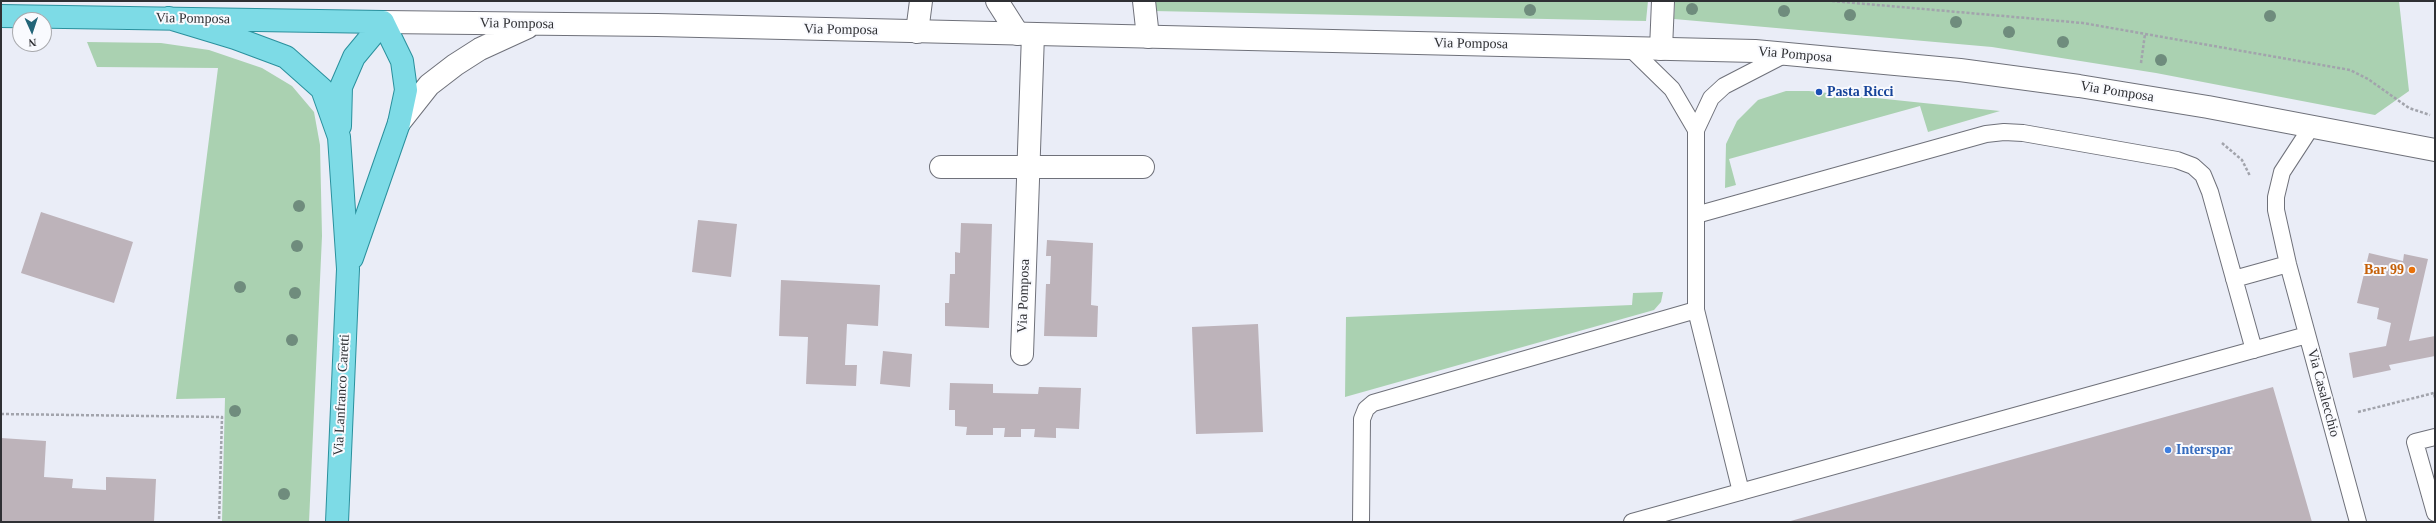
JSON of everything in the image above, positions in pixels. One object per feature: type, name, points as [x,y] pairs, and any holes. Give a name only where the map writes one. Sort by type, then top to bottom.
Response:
[{"type":"main road","points":[[917,32],[921,1]]},
{"type":"main road","points":[[997,1],[1025,34]]},
{"type":"main road","points":[[1144,1],[1148,37]]},
{"type":"main road","points":[[1661,49],[1663,1]]},
{"type":"main road","name":"Via Pomposa","points":[[1,16],[535,24],[1025,34],[1630,48],[1786,54],[1960,70],[2079,86],[2312,126],[2435,150]]},
{"type":"main road","name":"Via Lanfranco Caretti","points":[[168,18],[235,38],[286,57],[322,89],[339,136]]},
{"type":"main road","name":"Via Lanfranco Caretti","points":[[337,522],[348,269],[339,136],[341,87],[354,57],[383,22],[402,61],[406,90],[399,122],[348,269]]},
{"type":"main road","name":"Via Lanfranco Caretti","points":[[399,122],[429,85],[455,65],[480,49],[535,24]]},
{"type":"main road","name":"Via Pomposa","points":[[1022,354],[1028,167],[1025,34]]},
{"type":"main road","points":[[941,167],[1144,167]]},
{"type":"lane","points":[[1630,48],[1672,89],[1696,130]]},
{"type":"lane","points":[[1741,492],[1696,310],[1696,130],[1711,98],[1724,86],[1786,54]]},
{"type":"lane","name":"Via Casalecchio","points":[[2312,126],[2286,163],[2277,190],[2276,210],[2288,264],[2358,522]]},
{"type":"lane","points":[[1696,215],[1986,134],[2023,132],[2176,160],[2193,166],[2203,175],[2210,192],[2254,350]]},
{"type":"lane","points":[[2234,278],[2288,264]]},
{"type":"lane","points":[[1361,522],[1362,419],[1366,409],[1373,403],[1696,310]]},
{"type":"lane","points":[[1632,522],[2307,335]]},
{"type":"lane","points":[[2435,437],[2415,442],[2435,513]]},
{"type":"path","points":[[1832,1],[2083,23],[2350,70],[2368,79],[2409,108],[2435,116]]},
{"type":"path","points":[[2140,67],[2145,34]]},
{"type":"path","points":[[2220,142],[2242,160],[2251,181]]},
{"type":"path","points":[[2356,405],[2358,412],[2434,392],[2435,398]]},
{"type":"path","points":[[1,414],[222,417],[219,522]]},
{"type":"green space","points":[[1153,1],[1648,1],[1646,21],[1153,11]]},
{"type":"green space","points":[[1675,1],[2399,1],[2409,91],[2375,115],[2156,73],[1992,47],[1674,19]]},
{"type":"green space","points":[[87,42],[161,43],[209,50],[262,68],[292,86],[314,112],[320,145],[322,236],[309,522],[222,522],[225,398],[176,399],[218,68],[97,67]]},
{"type":"green space","points":[[1786,91],[1809,91],[2000,111],[1928,132],[1920,106],[1729,159],[1736,185],[1725,188],[1726,144],[1737,121],[1758,100]]},
{"type":"green space","points":[[1663,292],[1661,302],[1654,310],[1345,397],[1346,317],[1632,305],[1633,293]]},
{"type":"building","points":[[41,212],[133,242],[114,303],[21,273]]},
{"type":"building","points":[[698,220],[737,224],[731,277],[692,272]]},
{"type":"building","points":[[961,223],[992,224],[989,328],[945,326],[945,303],[949,303],[950,274],[955,274],[955,252],[960,253]]},
{"type":"building","points":[[1047,240],[1093,243],[1091,305],[1098,306],[1097,337],[1044,336],[1046,284],[1050,284],[1051,256],[1046,256]]},
{"type":"building","points":[[2369,253],[2403,261],[2404,254],[2428,259],[2409,341],[2435,336],[2435,356],[2389,365],[2391,370],[2353,378],[2349,353],[2386,346],[2391,323],[2377,319],[2379,308],[2357,303]]},
{"type":"building","points":[[781,280],[880,285],[878,326],[847,324],[845,365],[857,365],[856,386],[806,384],[808,337],[779,336]]},
{"type":"building","points":[[1258,324],[1263,432],[1196,434],[1192,327]]},
{"type":"building","points":[[883,351],[912,354],[910,387],[880,384]]},
{"type":"building","points":[[950,383],[993,384],[993,393],[1038,394],[1039,387],[1081,388],[1079,429],[1056,428],[1056,438],[1034,437],[1035,429],[1021,429],[1021,437],[1004,437],[1005,428],[993,428],[993,435],[966,435],[967,427],[955,426],[955,410],[949,410]]},
{"type":"building","name":"Interspar","points":[[2273,387],[2312,522],[1787,522]]},
{"type":"building","points":[[1,438],[46,441],[44,477],[73,479],[72,488],[106,490],[106,477],[156,479],[154,522],[1,522]]},
{"type":"place","name":"Pasta Ricci","points":[[1819,92]]},
{"type":"place","name":"Bar 99","points":[[2412,270]]},
{"type":"place","name":"Interspar","points":[[2168,450]]}]
